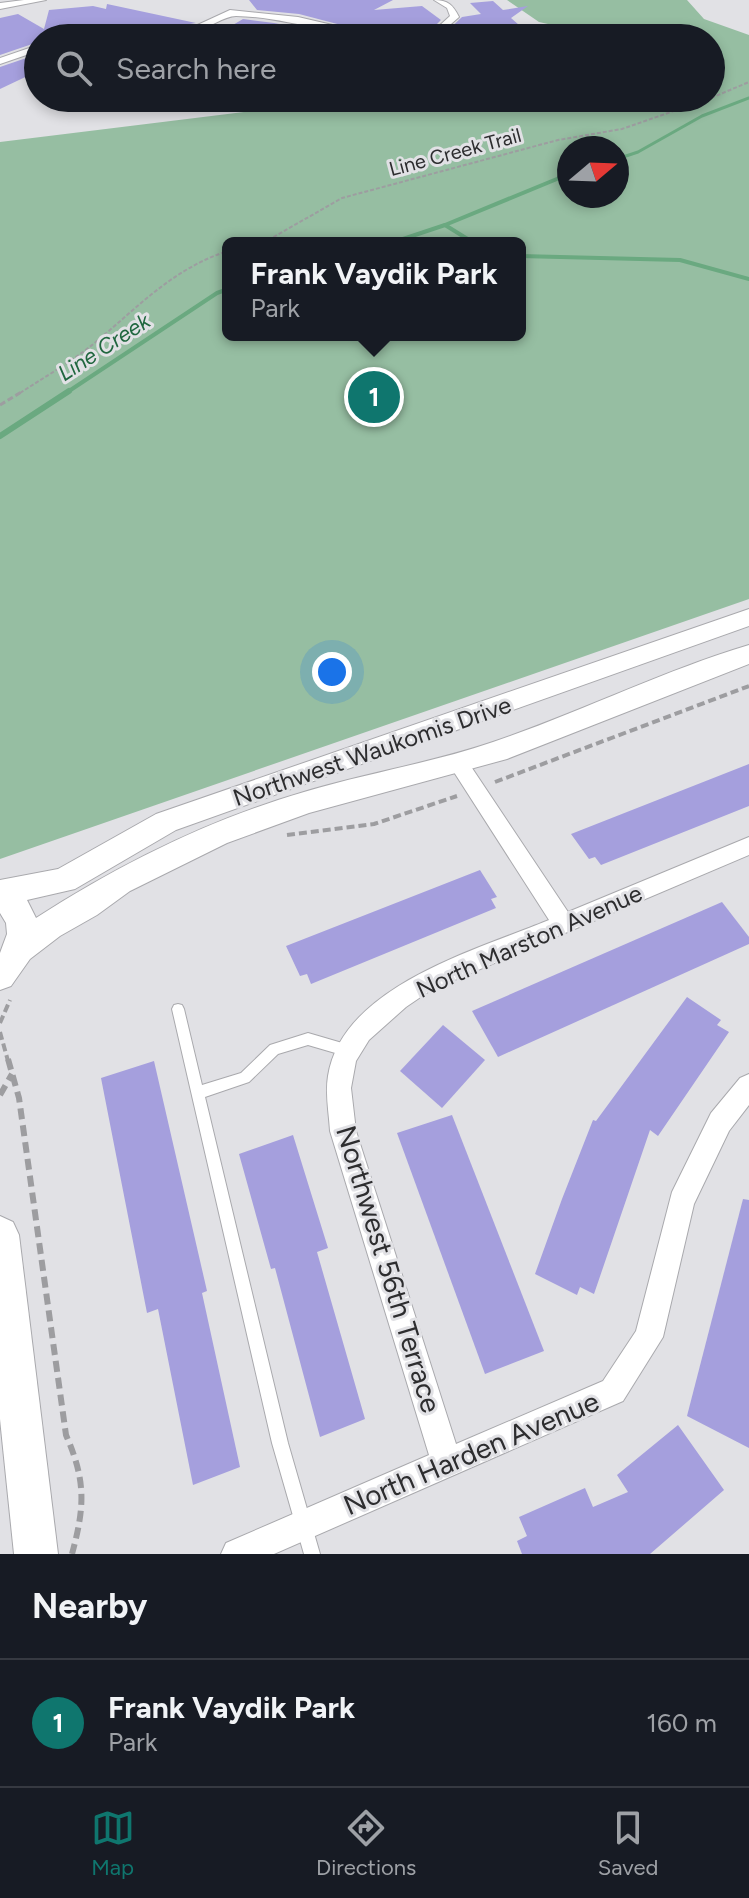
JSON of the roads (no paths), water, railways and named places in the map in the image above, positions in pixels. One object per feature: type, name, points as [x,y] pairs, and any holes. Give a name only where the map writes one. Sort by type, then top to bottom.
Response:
[{"type":"main road","name":"Northwest Waukomis Drive","points":[[0,894],[64,880],[166,822],[749,617]]},
{"type":"main road","name":"Northwest Waukomis Drive","points":[[6,970],[49,926],[119,882],[217,835],[305,803],[459,764],[749,654]]},
{"type":"main road","points":[[0,894],[20,915],[23,937],[6,970]]},
{"type":"main road","points":[[0,1235],[36,1554]]},
{"type":"street","points":[[0,6],[42,0]]},
{"type":"street","points":[[223,0],[230,13]]},
{"type":"street","points":[[438,0],[450,7],[455,17],[447,24]]},
{"type":"street","points":[[212,24],[230,13],[317,24]]},
{"type":"street","points":[[0,61],[24,53]]},
{"type":"street","points":[[459,764],[564,924]]},
{"type":"street","name":"North Marston Avenue","points":[[344,1062],[377,1014],[423,983],[749,846]]},
{"type":"street","name":"Northwest 56th Terrace","points":[[344,1062],[343,1131],[447,1463]]},
{"type":"street","name":"North Harden Avenue","points":[[237,1554],[613,1391],[649,1337],[681,1201],[720,1122],[749,1086]]},
{"type":"lane","points":[[178,1009],[280,1443],[312,1554]]},
{"type":"lane","points":[[197,1093],[245,1078],[274,1049],[308,1039],[344,1062]]},
{"type":"waterway","name":"Line Creek","points":[[725,107],[749,98]]},
{"type":"waterway","name":"Line Creek","points":[[629,155],[712,112]]},
{"type":"waterway","name":"Line Creek","points":[[445,225],[557,179]]},
{"type":"waterway","name":"Line Creek","points":[[409,237],[445,225]]},
{"type":"waterway","points":[[445,225],[464,237]]},
{"type":"waterway","points":[[526,256],[680,260],[749,279]]},
{"type":"waterway","name":"Line Creek","points":[[66,393],[222,291]]},
{"type":"waterway","name":"Line Creek","points":[[0,436],[69,391]]},
{"type":"place","name":"Frank Vaydik Park","points":[[374,397]]}]
